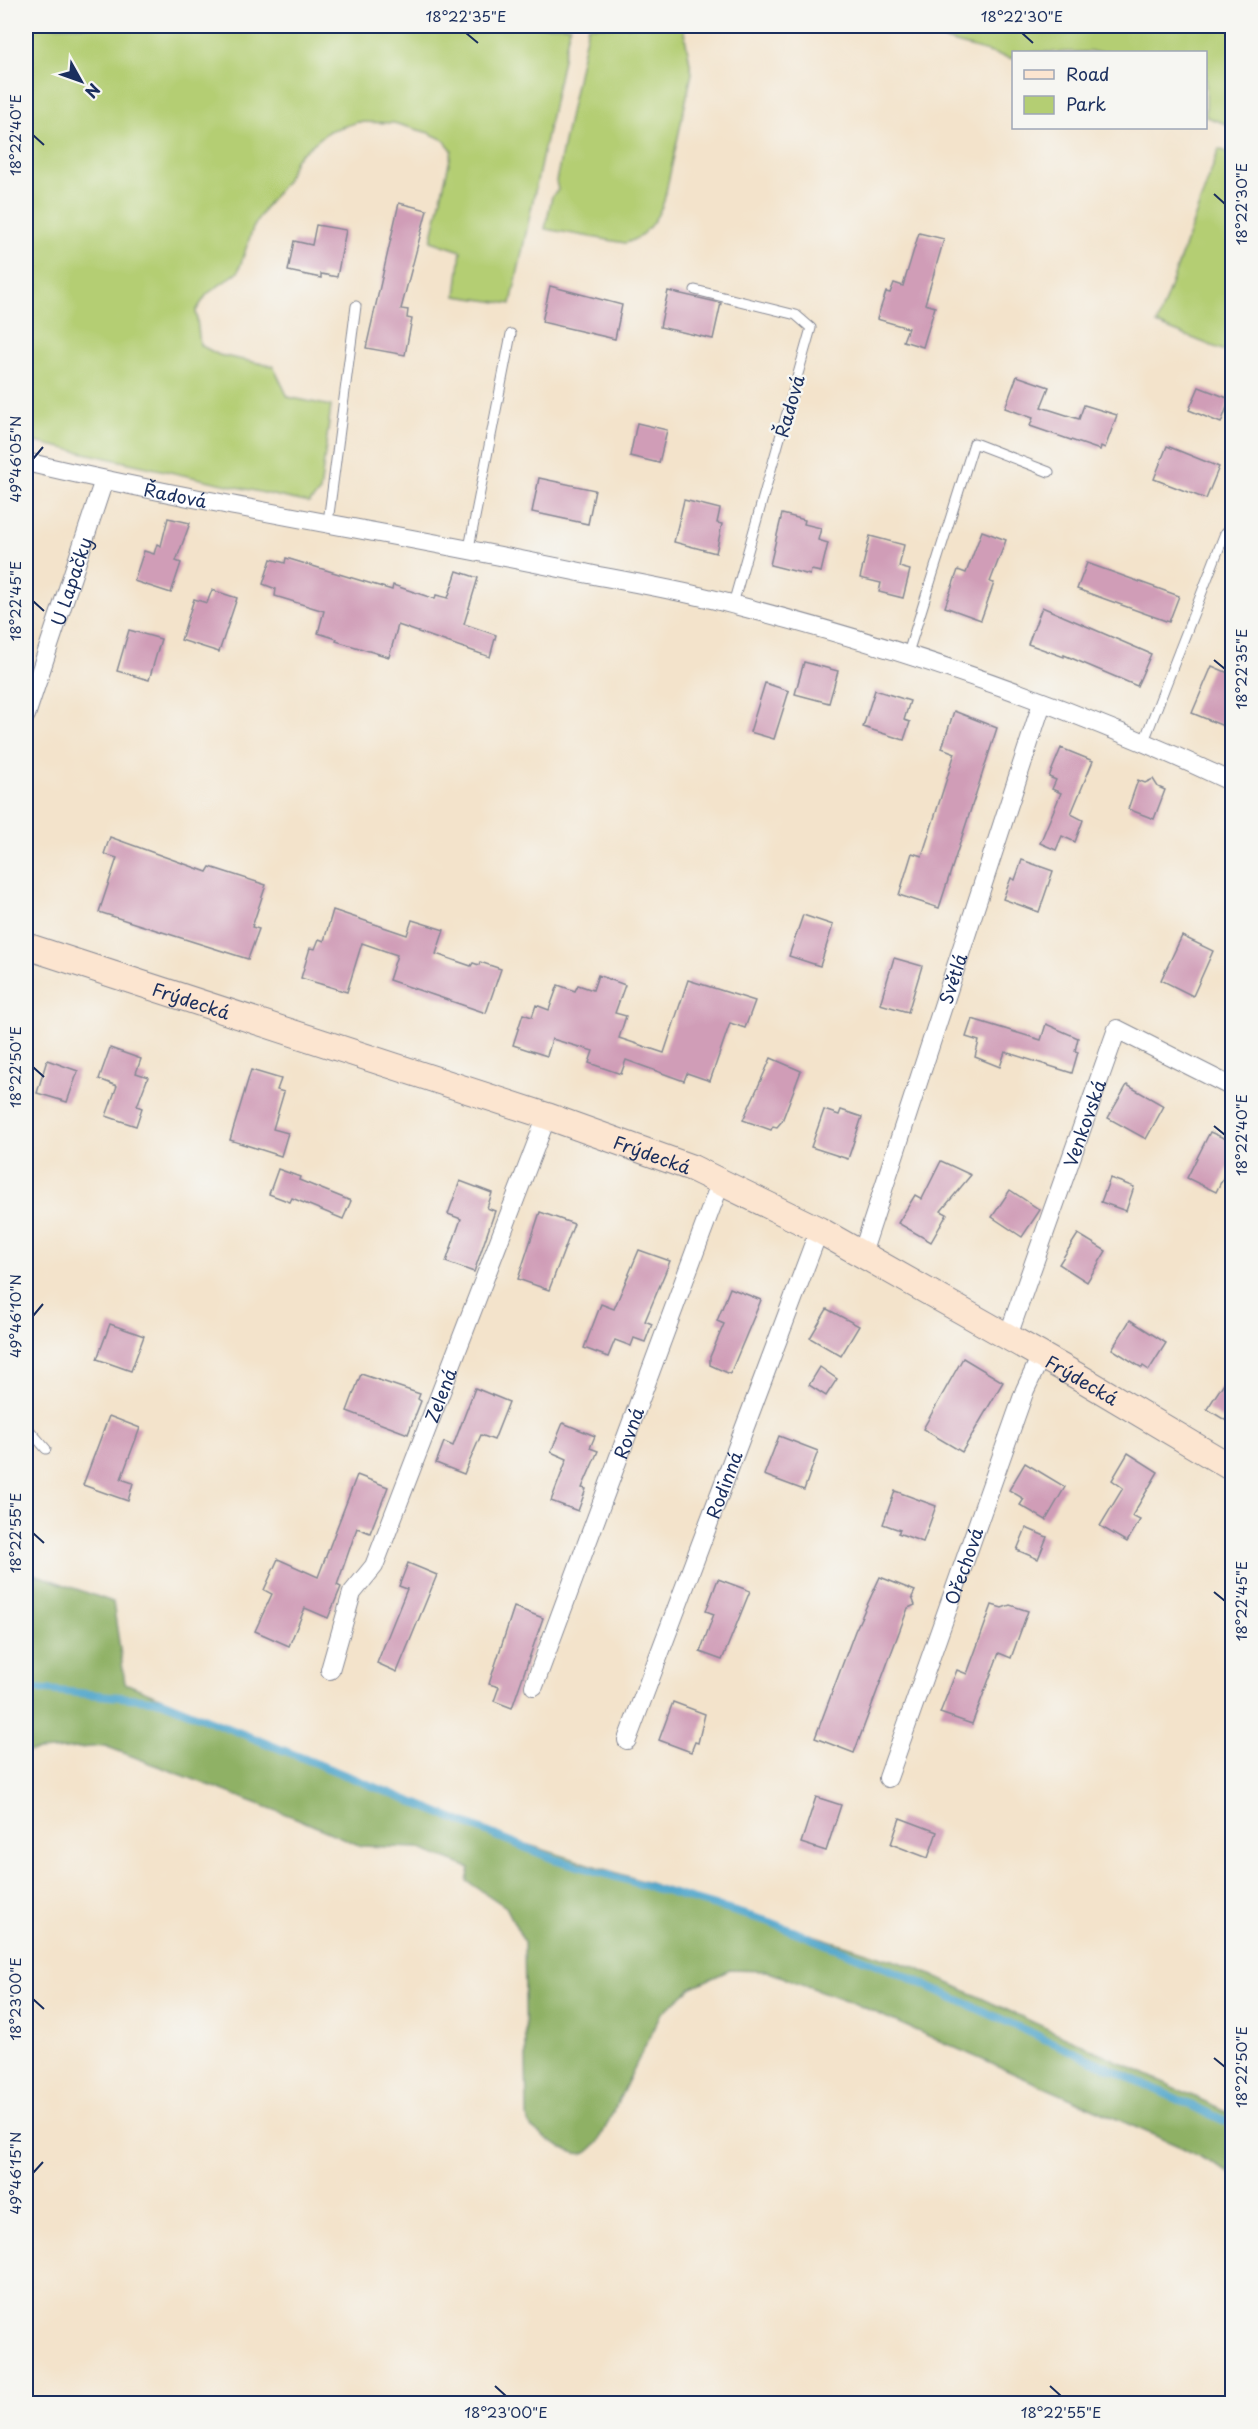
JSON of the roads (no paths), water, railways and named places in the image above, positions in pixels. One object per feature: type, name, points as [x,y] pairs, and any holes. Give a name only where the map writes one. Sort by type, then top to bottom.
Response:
[{"type":"main road","name":"Frýdecká","points":[[26,946],[547,1116],[641,1148],[722,1181],[862,1254],[1008,1336],[1233,1468]]},
{"type":"street","name":"Řadová","points":[[26,462],[104,480],[469,548],[733,604],[908,653],[1144,741],[1233,782]]},
{"type":"street","name":"U Lapačky","points":[[26,715],[104,480]]},
{"type":"street","name":"Světlá","points":[[862,1254],[1042,703]]},
{"type":"street","name":"Venkovská","points":[[1008,1336],[1118,1029],[1233,1087]]},
{"type":"street","name":"Zelená","points":[[330,1670],[352,1593],[374,1566],[547,1116]]},
{"type":"street","name":"Rovná","points":[[534,1686],[722,1181]]},
{"type":"street","name":"Rodinná","points":[[627,1740],[819,1230]]},
{"type":"street","name":"Ořechová","points":[[888,1778],[1025,1390],[1041,1356]]},
{"type":"lane","name":"Řadová","points":[[695,290],[796,315],[811,328],[733,604]]},
{"type":"lane","points":[[328,522],[356,306]]},
{"type":"lane","points":[[469,548],[511,334]]},
{"type":"lane","points":[[908,653],[974,443],[1049,472]]},
{"type":"lane","points":[[1144,741],[1225,532]]},
{"type":"lane","points":[[26,1426],[46,1449]]},
{"type":"waterway","points":[[26,1688],[161,1701],[554,1859],[770,1922],[901,1974],[1232,2124]]}]
